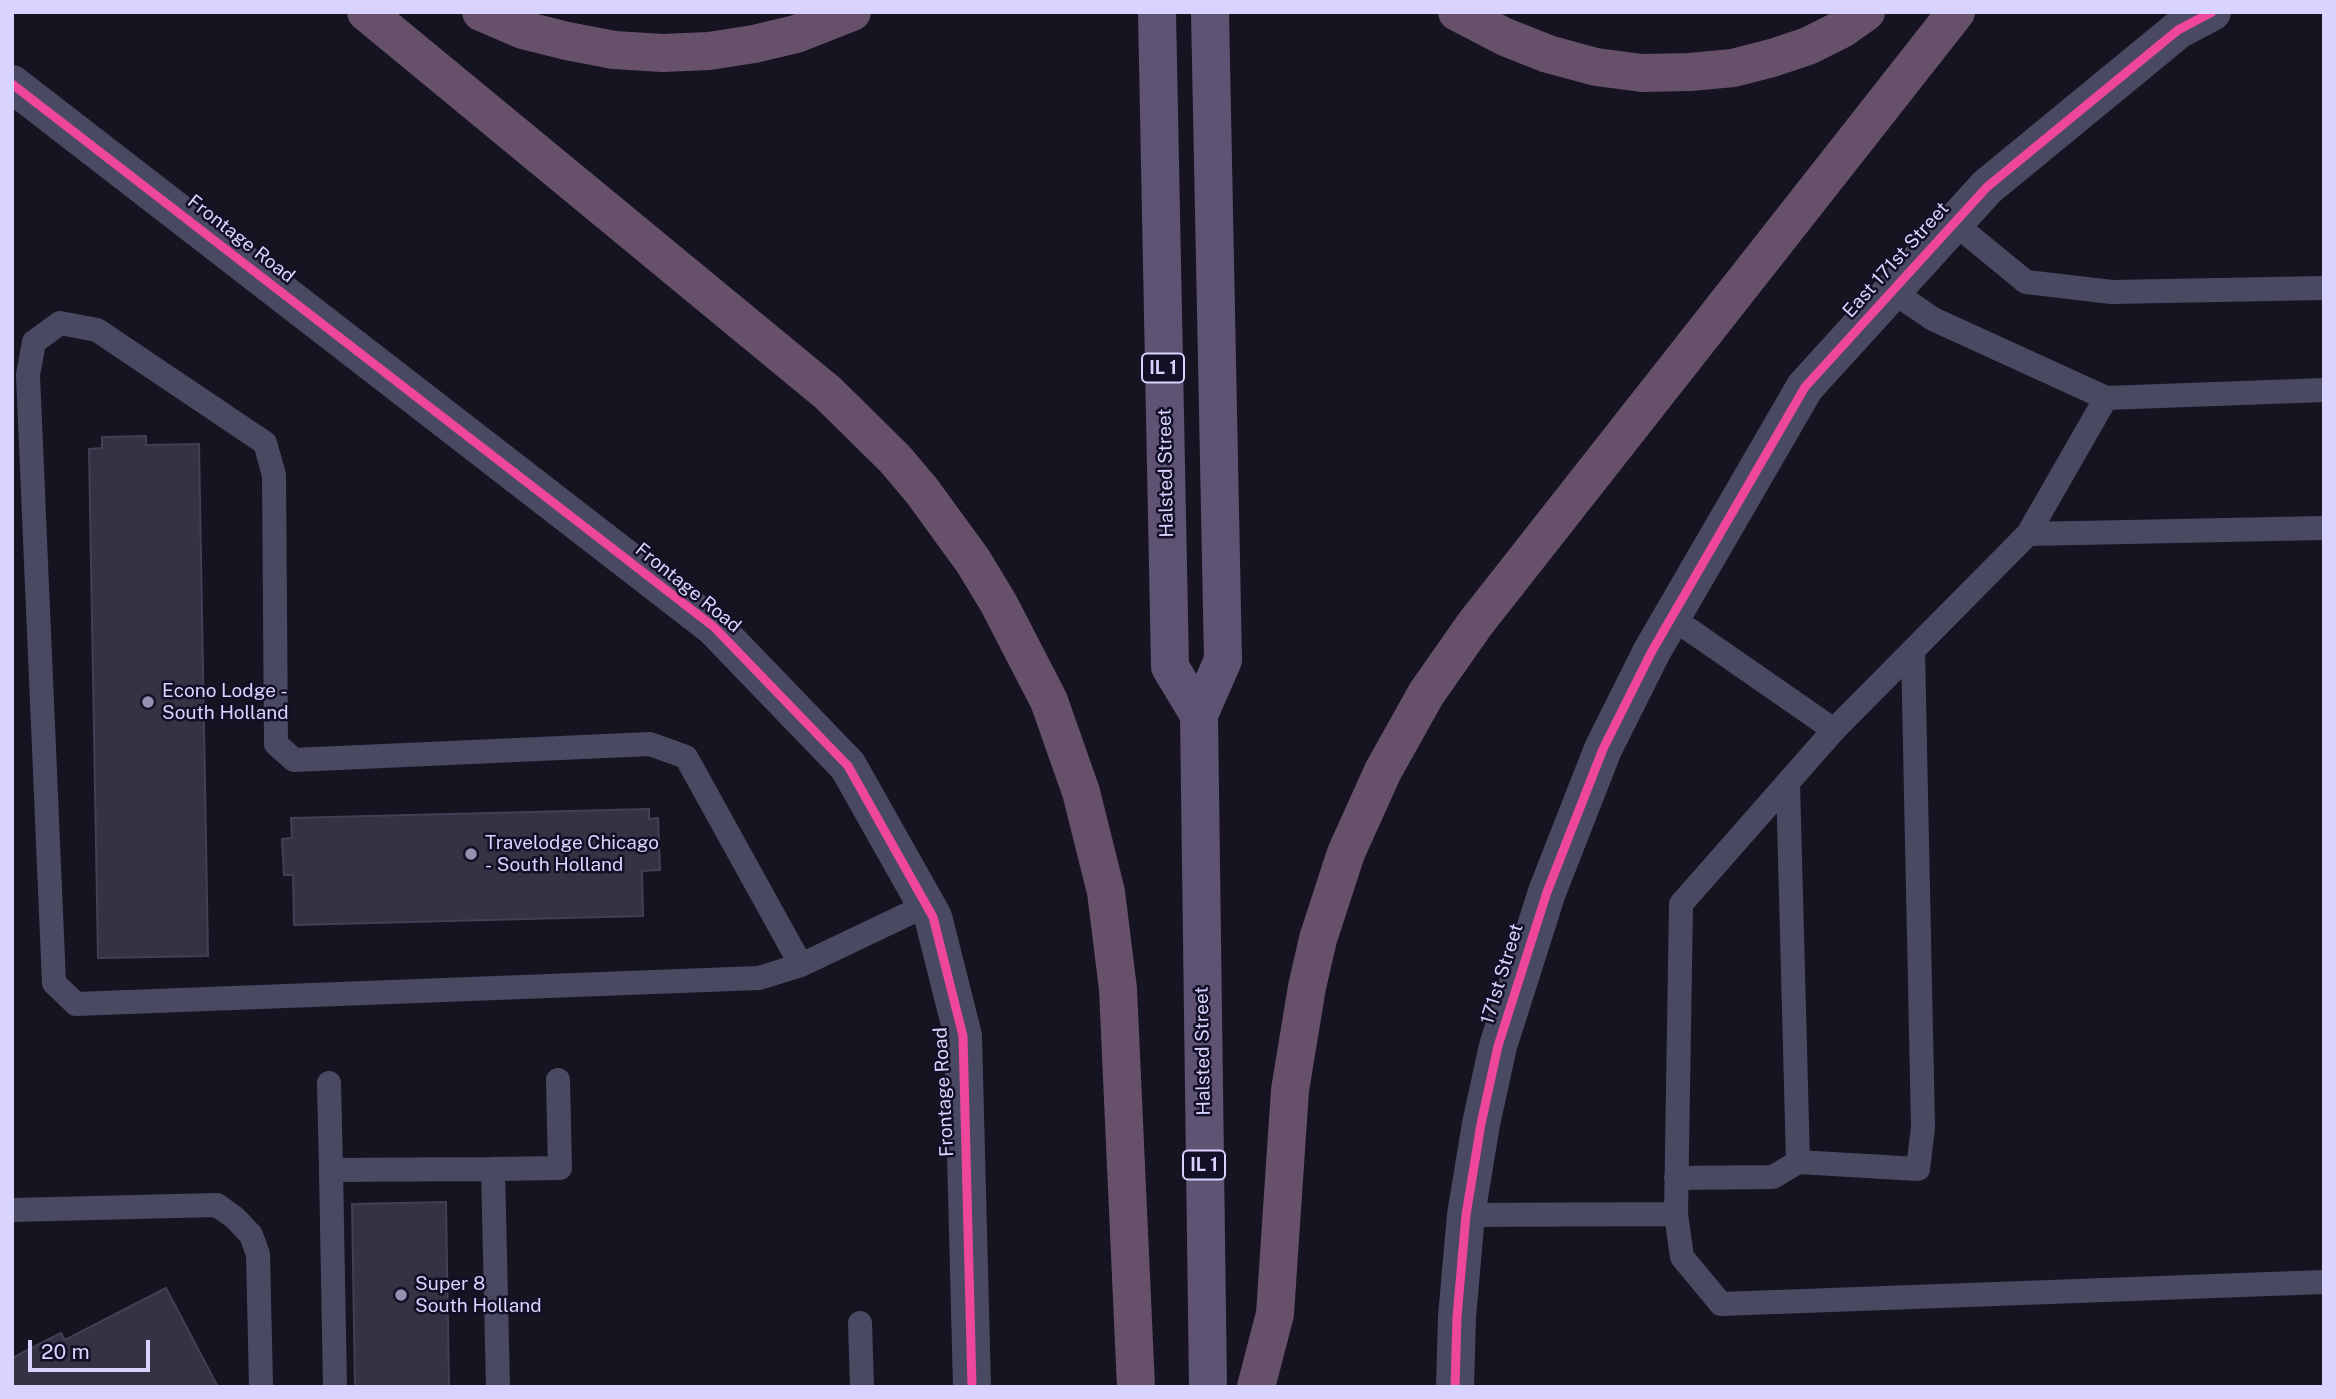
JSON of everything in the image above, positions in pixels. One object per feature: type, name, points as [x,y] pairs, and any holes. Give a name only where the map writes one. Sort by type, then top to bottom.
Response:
[{"type":"highway","points":[[366,12],[828,393],[895,459],[922,491],[967,552],[999,604],[1049,701],[1084,804],[1106,892],[1119,1002],[1136,1387]]},
{"type":"highway","points":[[481,12],[523,30],[567,41],[614,50],[663,53],[709,51],[754,44],[796,34],[852,12]]},
{"type":"highway","points":[[1458,12],[1505,37],[1548,54],[1642,73],[1733,68],[1772,58],[1808,46],[1842,29],[1866,12]]},
{"type":"highway","points":[[1256,1387],[1275,1314],[1290,1090],[1307,987],[1318,939],[1346,853],[1388,761],[1426,694],[1475,625],[1956,12]]},
{"type":"main road","name":"Halsted Street","points":[[1157,12],[1170,667],[1199,715]]},
{"type":"main road","name":"Halsted Street","points":[[1208,1387],[1199,715],[1223,660],[1210,12]]},
{"type":"street","name":"East 171st Street","points":[[1676,608],[1805,387],[1997,178],[2178,30],[2211,12]]},
{"type":"street","name":"Frontage Road","points":[[12,85],[714,627],[848,766],[933,917],[963,1036],[972,1387]]},
{"type":"street","name":"171st Street","points":[[1455,1387],[1457,1317],[1466,1215],[1481,1124],[1498,1046],[1547,892],[1603,749],[1629,694],[1676,608]]},
{"type":"lane","points":[[1954,223],[2026,282],[2112,292],[2324,288]]},
{"type":"lane","points":[[1892,291],[1933,319],[2106,398],[2324,390]]},
{"type":"lane","points":[[800,965],[686,757],[650,744],[294,760],[276,744],[274,475],[265,443],[97,330],[60,323],[34,342],[28,375],[54,983],[76,1004],[759,978],[800,965],[927,905]]},
{"type":"lane","points":[[2106,398],[2028,534],[1834,730],[1681,904],[1676,1214],[1682,1257],[1721,1304],[2324,1282]]},
{"type":"lane","points":[[2028,534],[2324,528]]},
{"type":"lane","points":[[1676,608],[1834,730]]},
{"type":"lane","points":[[1676,1178],[1773,1177],[1798,1163],[1918,1168],[1923,1128],[1913,650]]},
{"type":"lane","points":[[1788,782],[1798,1163]]},
{"type":"lane","points":[[331,1170],[560,1168],[558,1080]]},
{"type":"lane","points":[[329,1083],[335,1387]]},
{"type":"lane","points":[[493,1169],[498,1387]]},
{"type":"lane","points":[[12,1210],[217,1205],[251,1234],[258,1254],[261,1387]]},
{"type":"lane","points":[[1466,1215],[1676,1214]]},
{"type":"lane","points":[[860,1323],[862,1387]]},
{"type":"building","name":"Econo Lodge - South Holland","points":[[146,436],[146,445],[199,444],[208,956],[98,958],[89,449],[102,448],[102,437]]},
{"type":"building","name":"Travelodge Chicago - South Holland","points":[[649,809],[649,819],[658,818],[660,870],[642,871],[643,916],[294,925],[293,875],[284,875],[282,839],[292,838],[291,818]]},
{"type":"building","name":"Super 8 South Holland","points":[[446,1202],[449,1387],[355,1387],[352,1204]]},
{"type":"building","points":[[166,1288],[218,1387],[12,1387],[12,1358],[61,1333],[65,1340]]},
{"type":"cycle path","points":[[1455,1387],[1457,1317],[1466,1215],[1481,1124],[1498,1046],[1547,892],[1603,749],[1652,651],[1805,387],[1987,187],[2178,30],[2212,12]]},
{"type":"cycle path","points":[[12,84],[714,627],[848,766],[933,917],[963,1036],[972,1387]]},
{"type":"place","name":"Econo Lodge - South Holland","points":[[148,702]]},
{"type":"place","name":"Travelodge Chicago - South Holland","points":[[471,854]]},
{"type":"place","name":"Super 8 South Holland","points":[[401,1295]]}]
